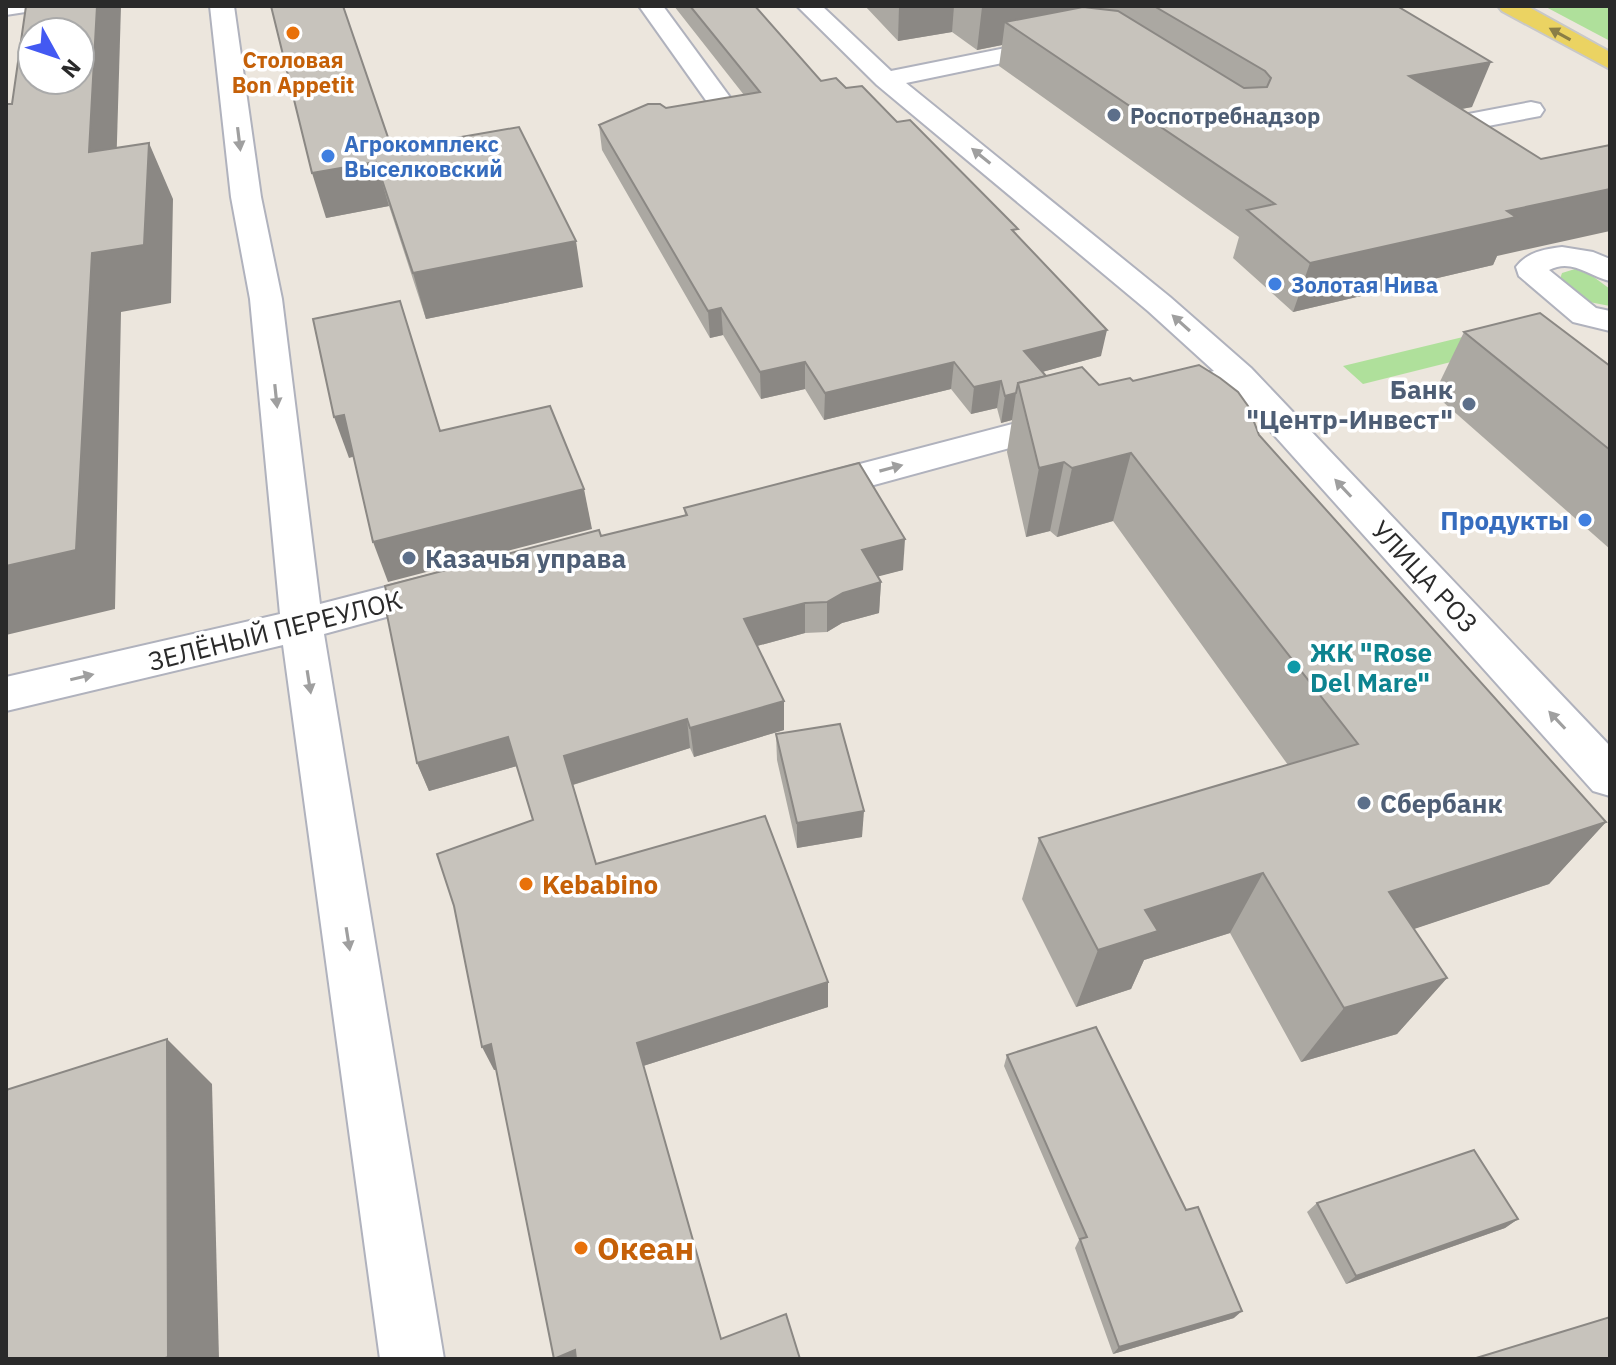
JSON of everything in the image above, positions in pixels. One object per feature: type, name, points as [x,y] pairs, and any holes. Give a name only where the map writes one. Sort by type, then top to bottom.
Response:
[{"type":"main road","points":[[1510,6],[1610,62]]},
{"type":"street","points":[[6,8],[24,6]]},
{"type":"street","points":[[222,6],[246,197],[266,299],[301,624],[412,1359]]},
{"type":"street","points":[[651,6],[719,100]]},
{"type":"street","name":"УЛИЦА РОЗ","points":[[809,6],[886,80],[1159,304],[1239,375],[1610,777]]},
{"type":"street","points":[[886,80],[1089,40]]},
{"type":"street","points":[[1467,122],[1531,110]]},
{"type":"street","points":[[1610,272],[1589,260],[1571,255],[1539,262],[1532,267],[1542,283],[1585,315],[1610,321]]},
{"type":"street","points":[[776,498],[1239,375]]},
{"type":"street","name":"ЗЕЛЁНЫЙ ПЕРЕУЛОК","points":[[6,694],[301,624],[486,576]]},
{"type":"green space","points":[[1544,6],[1610,6],[1610,41]]},
{"type":"green space","points":[[1575,269],[1591,275],[1610,289],[1610,306],[1589,302],[1560,279],[1562,273]]},
{"type":"green space","points":[[1463,337],[1503,349],[1363,384],[1343,366]]},
{"type":"building","points":[[26,6],[97,6],[96,24],[96,16],[25,16]]},
{"type":"building","points":[[271,6],[343,6],[392,149],[519,127],[576,241],[413,273],[376,162],[312,173]]},
{"type":"building","points":[[690,6],[755,6],[821,81],[836,78],[846,88],[862,86],[897,122],[910,120],[1018,229],[1012,230],[1107,330],[1024,351],[1046,376],[1018,383],[1016,393],[1005,396],[1001,381],[974,387],[954,362],[825,393],[805,362],[760,372],[721,308],[708,311],[599,125],[648,104],[660,104],[666,108],[760,92]]},
{"type":"building","points":[[1154,6],[1397,6],[1491,62],[1409,76],[1541,159],[1610,145],[1610,189],[1507,211],[1516,217],[1310,263],[1247,210],[1275,204],[1005,22],[1083,7],[1118,11],[1244,88],[1267,87],[1271,78],[1265,71]]},
{"type":"building","points":[[16,76],[16,96],[92,96],[89,152],[149,143],[144,245],[92,253],[76,550],[6,566],[6,104],[12,104]]},
{"type":"building","points":[[400,301],[440,431],[550,406],[584,489],[373,542],[344,415],[334,417],[313,319]]},
{"type":"building","points":[[1540,313],[1610,366],[1610,450],[1464,332]]},
{"type":"building","points":[[1199,365],[1238,392],[1248,406],[1259,435],[1606,822],[1389,892],[1447,978],[1344,1008],[1263,873],[1145,910],[1158,931],[1098,950],[1039,838],[1358,744],[1131,453],[1072,468],[1064,462],[1039,468],[1018,383],[1082,367],[1099,385],[1130,378],[1133,381]]},
{"type":"building","points":[[859,463],[905,539],[862,550],[881,582],[843,593],[827,602],[805,603],[744,619],[784,701],[690,728],[687,719],[564,756],[596,864],[765,816],[828,982],[637,1043],[721,1339],[786,1314],[800,1359],[576,1359],[575,1350],[554,1359],[491,1044],[482,1047],[454,906],[437,854],[533,820],[508,737],[417,763],[387,615],[391,614],[385,586],[599,530],[601,536],[687,515],[684,508]]},
{"type":"building","points":[[840,724],[864,811],[797,823],[776,734]]},
{"type":"building","points":[[1096,1027],[1186,1210],[1198,1207],[1242,1311],[1119,1347],[1080,1239],[1087,1237],[1007,1055]]},
{"type":"building","points":[[167,1039],[168,1357],[6,1359],[6,1090]]},
{"type":"building","points":[[1474,1150],[1518,1219],[1356,1276],[1317,1203]]},
{"type":"building","points":[[1610,1317],[1610,1359],[1473,1359]]},
{"type":"place","name":"Столовая Bon Appetit","points":[[293,33]]},
{"type":"place","name":"Роспотребнадзор","points":[[1114,115]]},
{"type":"place","name":"Агрокомплекс Выселковский","points":[[328,156]]},
{"type":"place","name":"Золотая Нива","points":[[1275,284]]},
{"type":"place","name":"Банк \"Центр-Инвест\"","points":[[1469,404]]},
{"type":"place","name":"Продукты","points":[[1585,520]]},
{"type":"place","name":"Казачья управа","points":[[409,558]]},
{"type":"place","name":"ЖК \"Rose Del Mare\"","points":[[1294,667]]},
{"type":"place","name":"Сбербанк","points":[[1364,803]]},
{"type":"place","name":"Kebabino","points":[[526,884]]},
{"type":"place","name":"Океан","points":[[581,1248]]}]
